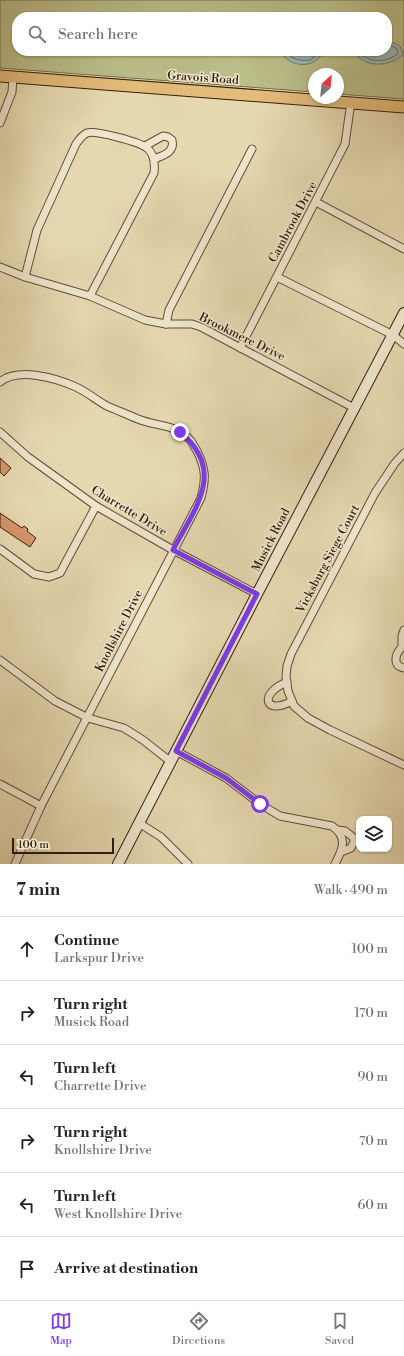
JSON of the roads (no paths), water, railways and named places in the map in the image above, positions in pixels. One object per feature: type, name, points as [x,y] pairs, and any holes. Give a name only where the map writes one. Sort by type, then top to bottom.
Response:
[{"type":"main road","name":"Gravois Road","points":[[0,76],[404,107]]},
{"type":"street","points":[[0,123],[12,92],[13,77]]},
{"type":"street","name":"Cambrook Drive","points":[[240,348],[345,144],[351,102]]},
{"type":"street","points":[[25,277],[37,230],[76,144],[88,133],[105,135],[134,142],[146,147],[154,159],[154,173],[90,296]]},
{"type":"street","points":[[146,147],[163,136],[172,140],[172,148],[170,152],[154,159]]},
{"type":"street","points":[[166,324],[169,310],[252,149]]},
{"type":"street","points":[[316,202],[404,249]]},
{"type":"street","name":"Brookmere Drive","points":[[0,267],[25,277],[90,296],[145,320],[166,324],[192,324],[201,327],[354,408]]},
{"type":"street","points":[[277,277],[393,335],[404,338]]},
{"type":"street","name":"Musick Road","points":[[118,864],[404,313]]},
{"type":"street","points":[[393,335],[404,344]]},
{"type":"street","name":"Knollshire Drive","points":[[0,382],[11,376],[28,374],[47,378],[76,387],[107,405],[140,420],[168,426],[180,432],[191,441],[203,463],[205,481],[201,498],[41,806],[15,864]]},
{"type":"street","name":"Charrette Drive","points":[[0,432],[28,457],[96,506],[173,550],[257,594]]},
{"type":"street","name":"Vicksburg Siege Court","points":[[404,453],[395,463],[375,493],[291,654],[287,666],[288,691],[294,706],[308,718],[404,765]]},
{"type":"street","points":[[0,550],[34,574],[49,577],[60,573],[96,506]]},
{"type":"street","points":[[404,630],[402,636],[403,648],[398,651],[396,659],[396,664],[404,668]]},
{"type":"street","points":[[0,660],[55,701],[88,718],[124,728],[144,740],[171,762]]},
{"type":"street","points":[[287,682],[273,690],[269,694],[268,699],[270,704],[275,706],[283,706],[292,701]]},
{"type":"street","points":[[176,751],[226,778],[260,804],[280,816],[332,826],[338,830],[345,831],[354,838],[354,842],[351,848],[341,852]]},
{"type":"street","points":[[0,784],[41,806]]},
{"type":"street","points":[[139,823],[161,837],[188,864]]},
{"type":"street","points":[[335,864],[341,852],[343,841],[338,830]]},
{"type":"water","points":[[392,42],[400,46],[403,55],[398,59],[380,64],[374,64],[362,60],[357,56],[392,56]]},
{"type":"water","points":[[283,56],[321,56],[308,64],[296,63]]}]
